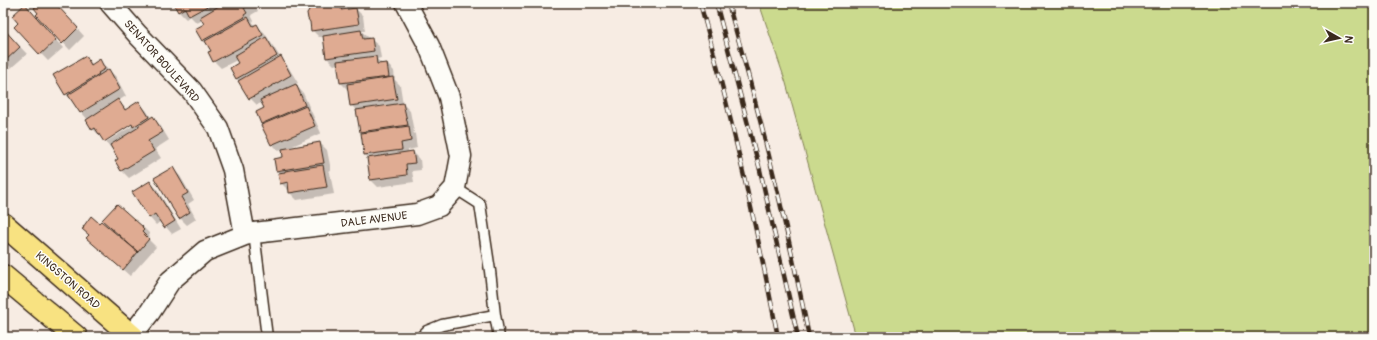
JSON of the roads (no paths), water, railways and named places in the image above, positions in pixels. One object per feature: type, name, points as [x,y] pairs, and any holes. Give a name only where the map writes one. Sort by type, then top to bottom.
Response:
[{"type":"main road","name":"KINGSTON ROAD","points":[[3,224],[132,336]]},
{"type":"main road","points":[[3,276],[76,337]]},
{"type":"street","name":"SENATOR BOULEVARD","points":[[110,3],[138,35],[192,91],[218,128],[233,170],[249,234]]},
{"type":"street","points":[[406,3],[429,46],[449,97],[461,156],[455,188]]},
{"type":"street","name":"DALE AVENUE","points":[[132,336],[170,281],[205,251],[249,234],[416,214],[439,206],[455,188]]},
{"type":"lane","points":[[455,188],[480,204],[499,337]]},
{"type":"lane","points":[[249,234],[267,337]]},
{"type":"lane","points":[[421,337],[427,330],[442,325],[495,315]]},
{"type":"railway","points":[[700,3],[742,169],[778,337]]},
{"type":"railway","points":[[716,3],[760,170],[798,337]]},
{"type":"railway","points":[[728,3],[772,169],[792,253],[809,337]]}]
